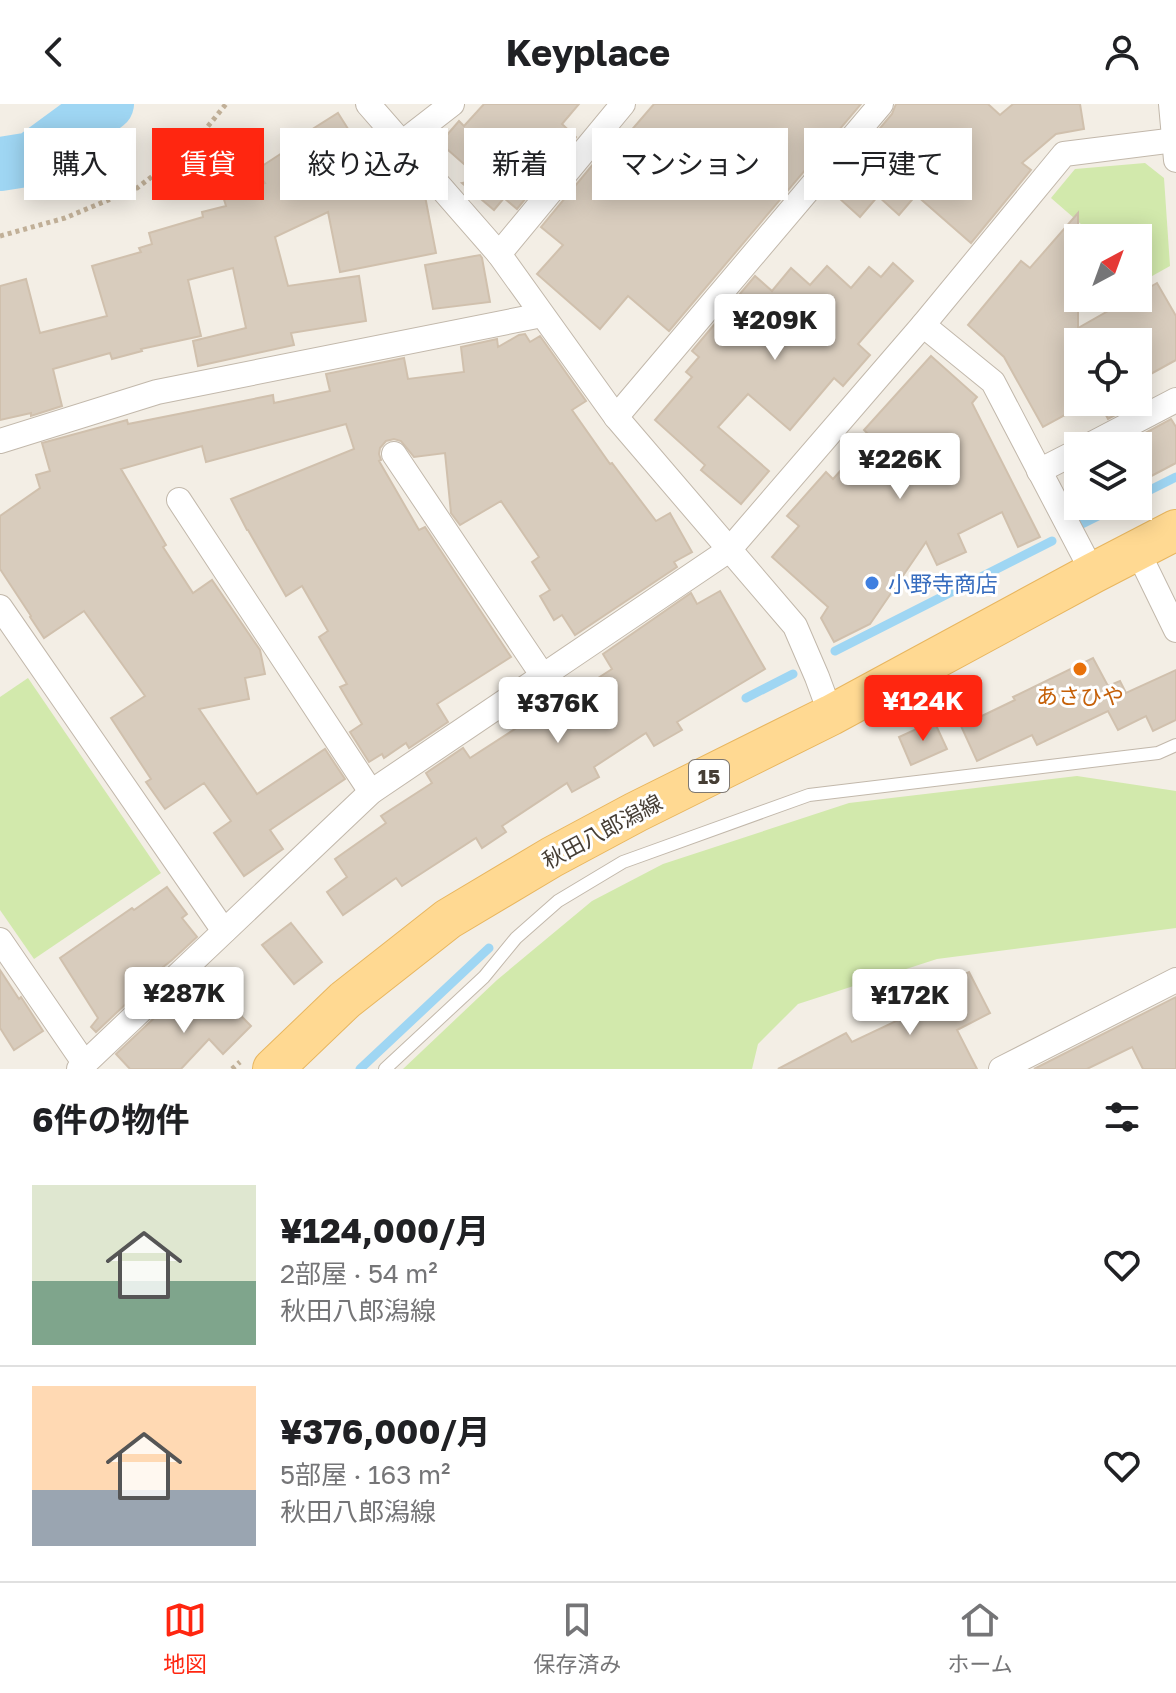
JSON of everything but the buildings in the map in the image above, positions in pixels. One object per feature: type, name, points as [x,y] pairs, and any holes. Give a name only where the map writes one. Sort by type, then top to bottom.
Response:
[{"type":"main road","name":"秋田八郎潟線","points":[[273,1069],[345,1000],[448,919],[622,819],[831,715],[1176,530]]},
{"type":"street","points":[[368,104],[390,128]]},
{"type":"street","points":[[421,128],[452,104]]},
{"type":"street","points":[[499,254],[623,104]]},
{"type":"street","points":[[616,417],[881,104]]},
{"type":"street","points":[[0,940],[82,1066],[371,792],[729,550],[923,325],[1064,154],[1175,147],[1171,104]]},
{"type":"street","points":[[448,194],[499,254],[616,417],[795,626],[831,715]]},
{"type":"street","points":[[0,441],[157,392],[542,315]]},
{"type":"street","points":[[923,325],[993,382],[1093,573]]},
{"type":"street","points":[[1115,432],[1176,400]]},
{"type":"street","points":[[394,454],[543,676]]},
{"type":"street","points":[[1039,471],[1064,458]]},
{"type":"street","points":[[179,500],[371,792]]},
{"type":"street","points":[[1137,550],[1176,630]]},
{"type":"street","points":[[0,607],[224,931]]},
{"type":"street","points":[[1003,1069],[1176,980]]},
{"type":"lane","points":[[385,1069],[484,977],[516,938],[558,901],[623,862],[809,795],[1158,753],[1176,745]]},
{"type":"path","points":[[0,236],[65,218],[137,188],[192,146],[226,104]]},
{"type":"green space","points":[[1145,163],[1164,178],[1170,266],[1152,276],[1152,224],[1081,224],[1051,198],[1075,169]]},
{"type":"green space","points":[[28,678],[161,873],[34,959],[0,910],[0,697]]},
{"type":"green space","points":[[1077,776],[1176,791],[1176,928],[937,959],[798,1004],[758,1044],[752,1069],[403,1069],[497,980],[592,901],[663,864],[849,803]]},
{"type":"waterway","points":[[0,164],[32,159],[107,104]]},
{"type":"waterway","points":[[1152,489],[1176,477]]},
{"type":"waterway","points":[[1082,524],[1090,520]]},
{"type":"waterway","points":[[835,651],[1052,541]]},
{"type":"waterway","points":[[746,698],[793,674]]},
{"type":"waterway","points":[[360,1069],[489,948]]},
{"type":"place","name":"小野寺商店","points":[[872,583]]},
{"type":"place","name":"あさひや","points":[[1080,669]]}]
